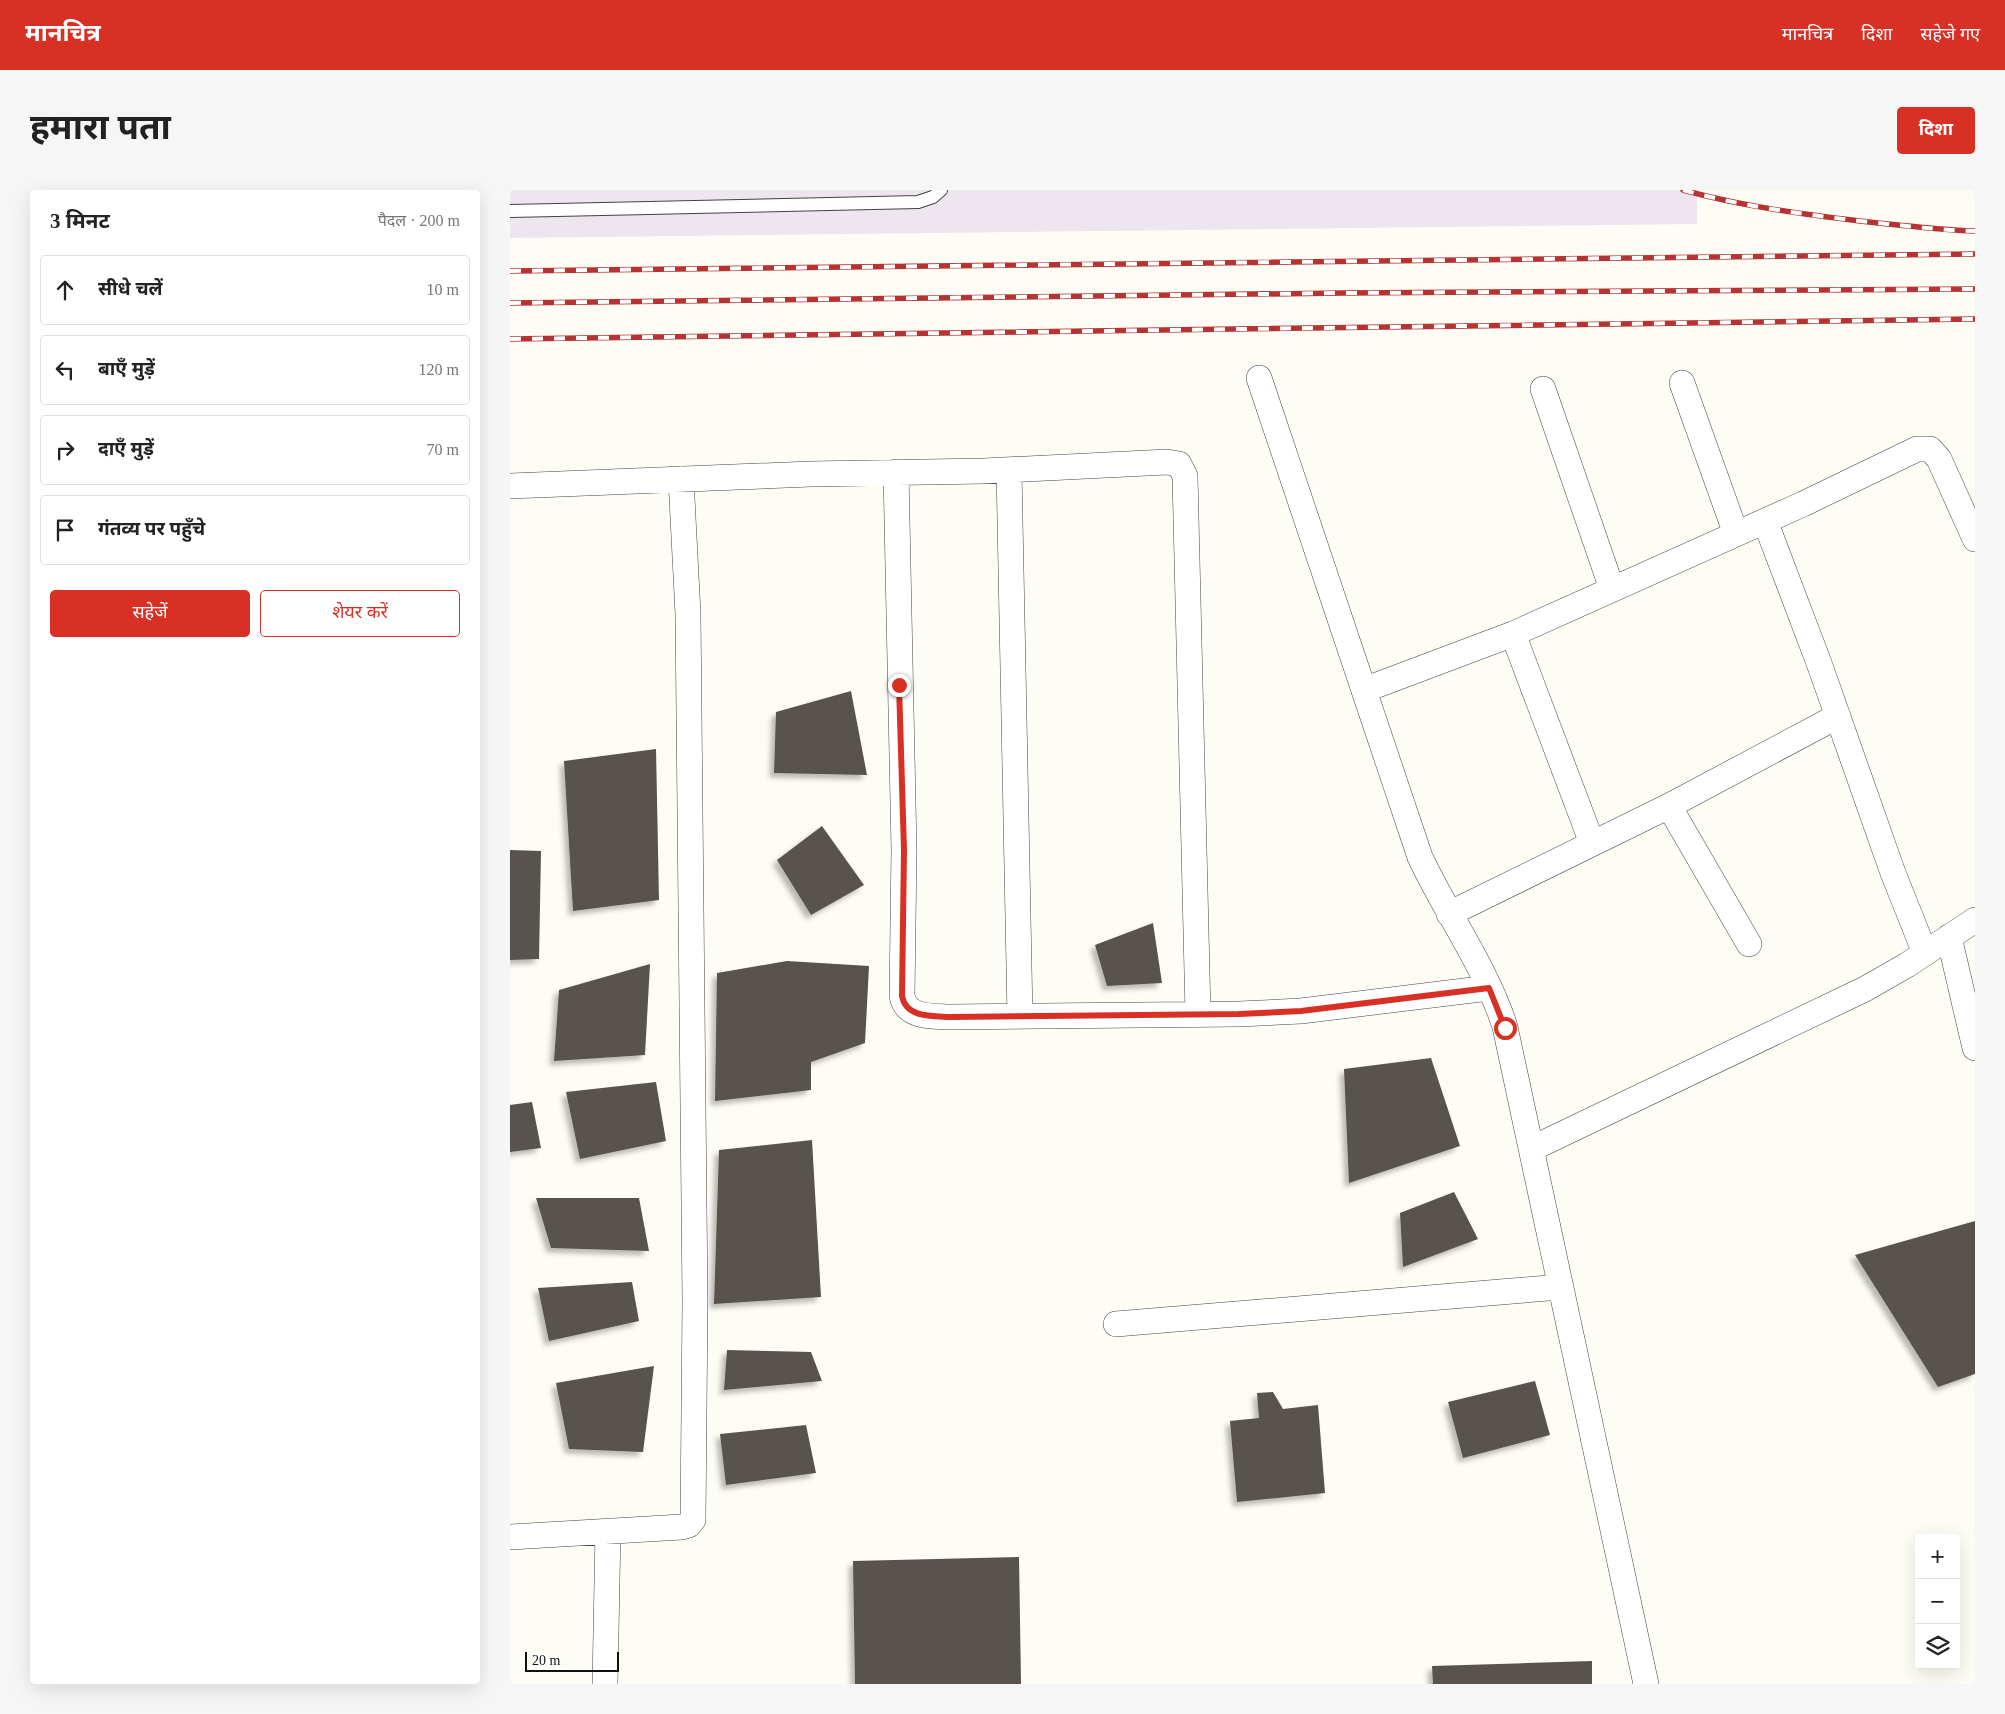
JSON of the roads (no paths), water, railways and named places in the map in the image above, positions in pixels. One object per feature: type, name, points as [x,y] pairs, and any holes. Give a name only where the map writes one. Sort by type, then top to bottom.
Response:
[{"type":"street","points":[[1258,378],[1420,856],[1489,988],[1505,1028],[1646,1684]]},
{"type":"street","points":[[1682,383],[1736,534]]},
{"type":"street","points":[[1543,389],[1612,589]]},
{"type":"street","points":[[1364,690],[1513,634],[1765,521],[1908,452],[1924,448],[1930,449],[1939,459],[1975,539]]},
{"type":"street","points":[[510,486],[896,472],[1009,470],[1175,462],[1182,470],[1184,476],[1198,1014]]},
{"type":"street","points":[[1009,470],[1020,1016]]},
{"type":"street","points":[[896,472],[904,850],[903,1001],[910,1011],[928,1016],[1198,1014],[1301,1011],[1489,988]]},
{"type":"street","points":[[510,1537],[682,1527],[689,1525],[693,1520],[695,1301],[688,614],[681,479]]},
{"type":"street","points":[[1765,521],[1838,716],[1893,873],[1925,953]]},
{"type":"street","points":[[1513,634],[1592,843]]},
{"type":"street","points":[[1449,914],[1670,806],[1838,716]]},
{"type":"street","points":[[1670,806],[1749,944]]},
{"type":"street","points":[[1531,1149],[1865,988],[1925,953],[1975,920]]},
{"type":"street","points":[[1949,937],[1975,1048]]},
{"type":"street","points":[[1116,1324],[1561,1287]]},
{"type":"street","points":[[605,1684],[608,1531]]},
{"type":"lane","points":[[510,211],[918,202],[933,197],[941,190]]},
{"type":"railway","points":[[1683,190],[1727,201],[1793,212],[1946,230],[1975,231]]},
{"type":"railway","points":[[510,271],[1975,254]]},
{"type":"railway","points":[[510,303],[1344,293],[1975,289]]},
{"type":"railway","points":[[510,339],[1975,319]]}]
